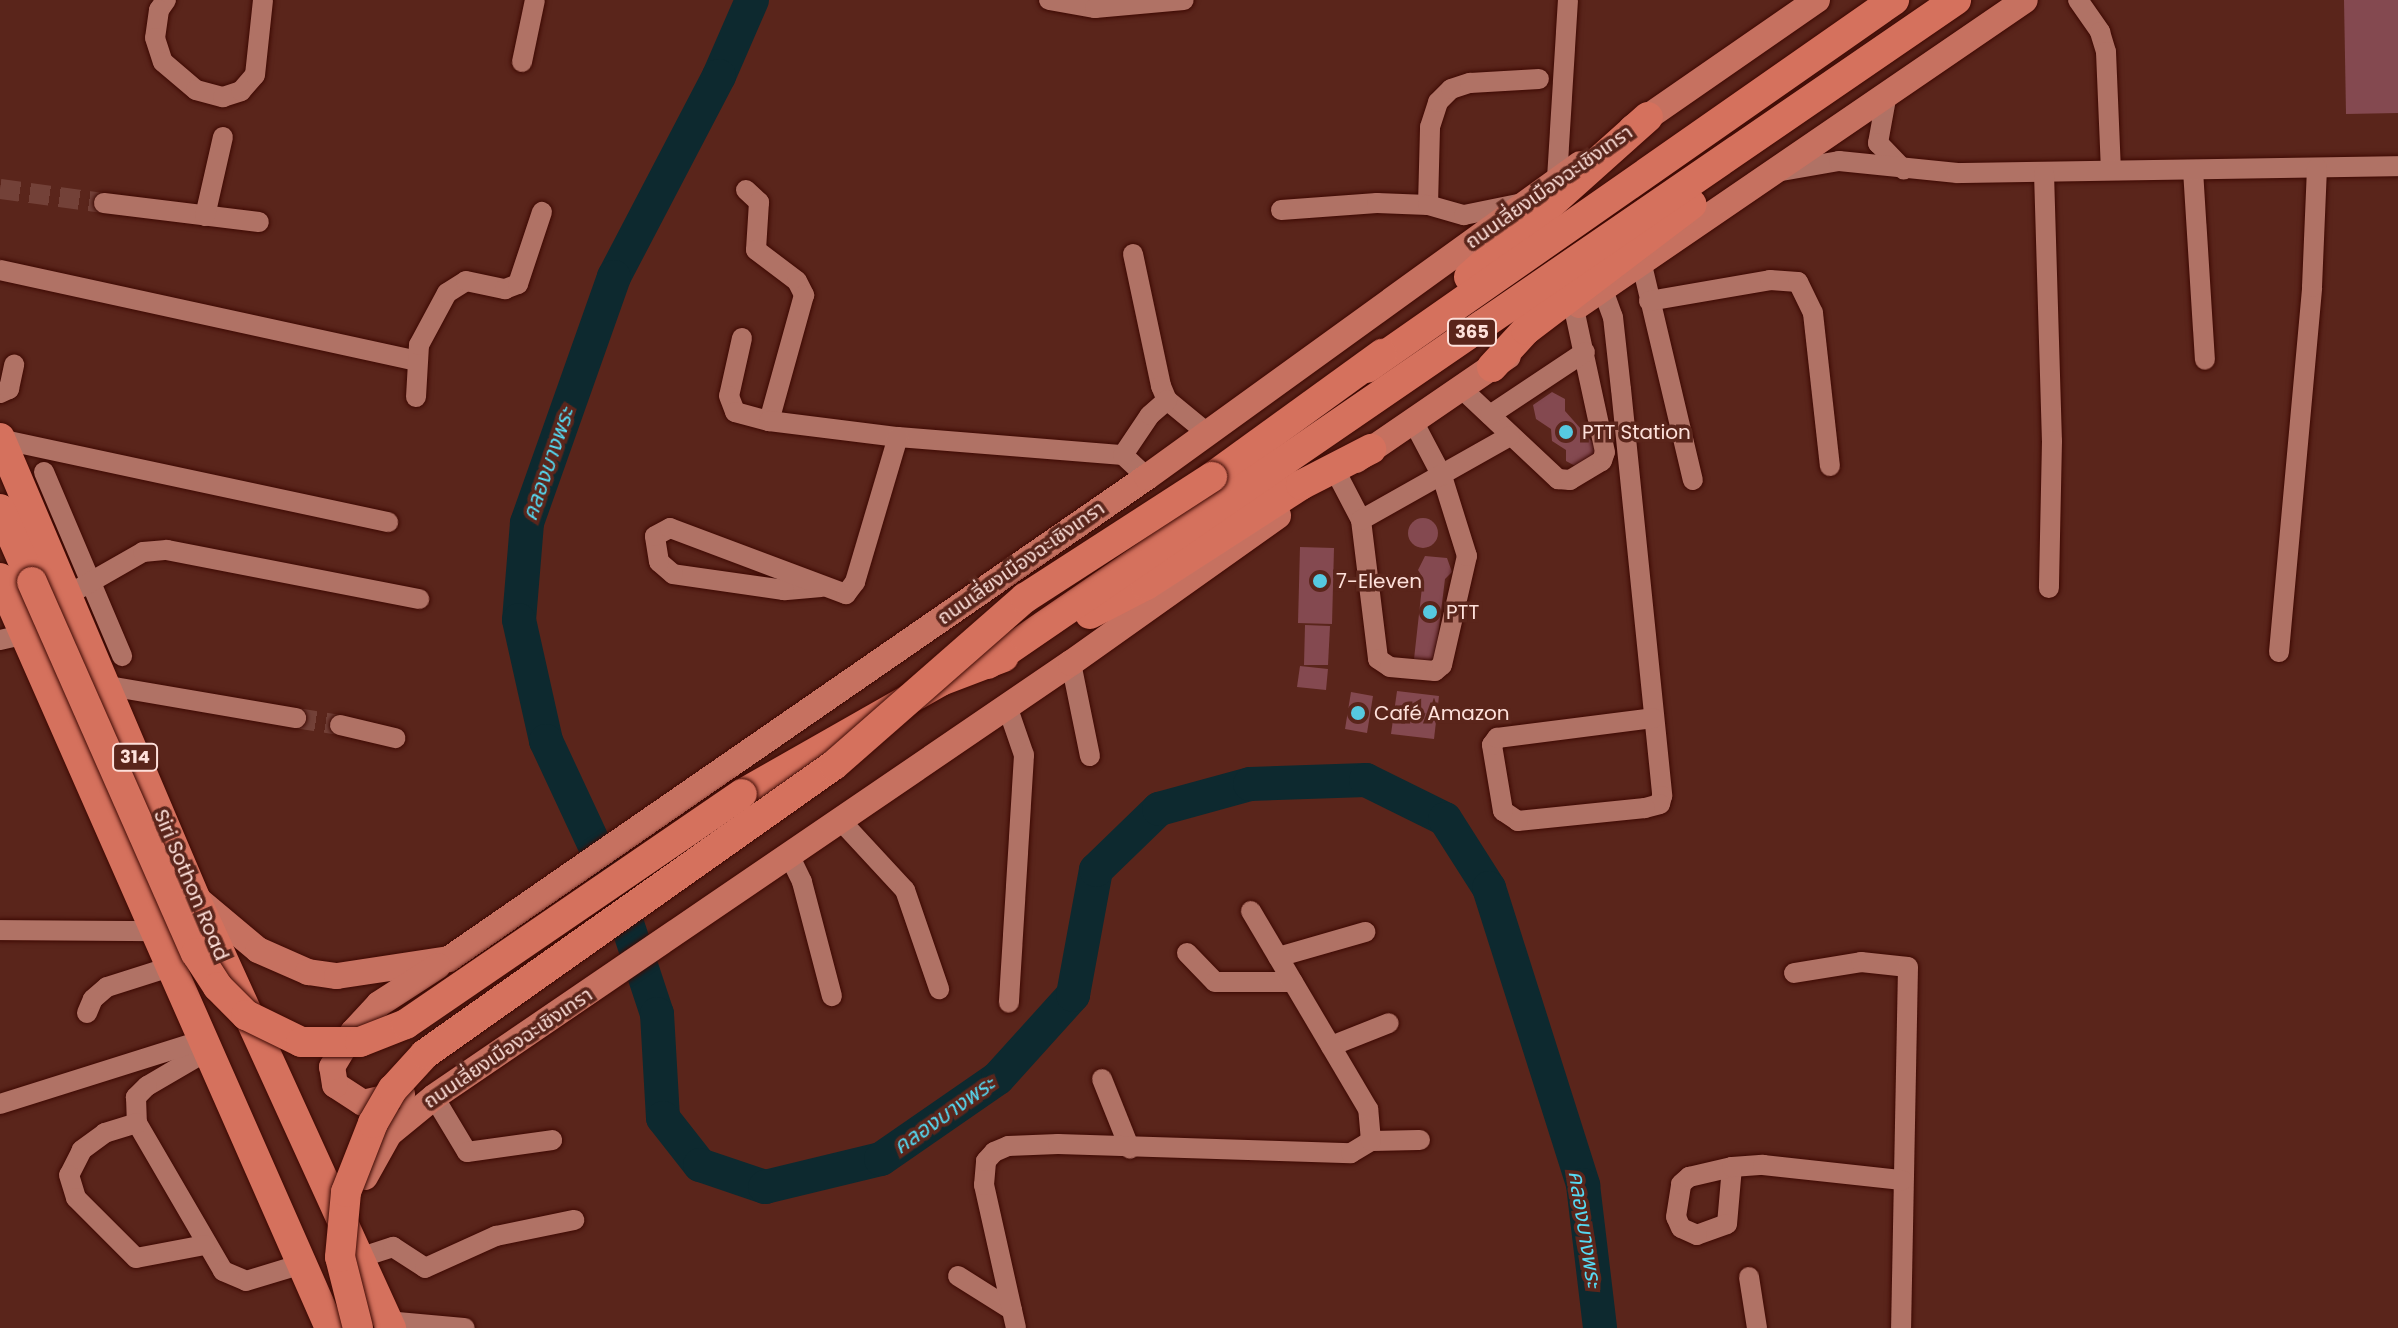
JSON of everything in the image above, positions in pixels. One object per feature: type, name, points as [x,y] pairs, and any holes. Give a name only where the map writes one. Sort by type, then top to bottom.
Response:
[{"type":"highway","name":"365","points":[[1367,368],[1894,0]]},
{"type":"highway","name":"365","points":[[988,664],[1959,0]]},
{"type":"highway","points":[[1492,367],[1526,330],[1959,0]]},
{"type":"highway","points":[[358,1328],[340,1257],[346,1192],[373,1123],[393,1089],[425,1054],[834,765],[1025,598],[1212,477],[1367,368],[1648,117]]},
{"type":"highway","name":"Siri Sothon Road","points":[[0,438],[78,588],[103,685],[195,898],[389,1324]]},
{"type":"highway","points":[[0,509],[196,953],[218,987],[246,1015],[301,1042],[360,1042],[406,1024],[742,794],[941,681],[988,664],[1146,585],[1301,485],[1371,449]]},
{"type":"highway","name":"314","points":[[0,578],[12,637],[154,931],[330,1328]]},
{"type":"highway","points":[[226,1090],[244,1098],[258,1096],[275,1074]]},
{"type":"highway","points":[[259,1166],[272,1140],[286,1134],[304,1137]]},
{"type":"main road","name":"ถนนเลี่ยงเมืองฉะเชิงเทรา","points":[[195,898],[258,950],[308,972],[351,975],[449,959],[1147,477],[1557,179],[1817,0]]},
{"type":"main road","name":"365","points":[[789,855],[1071,663],[1371,449],[1886,99],[2025,0]]},
{"type":"main road","name":"ถนนเลี่ยงเมืองฉะเชิงเทรา","points":[[356,1251],[359,1195],[378,1149],[434,1097],[789,855]]},
{"type":"main road","points":[[449,959],[379,1004],[353,1032],[332,1067],[335,1085],[363,1103],[381,1101],[491,1060]]},
{"type":"street","points":[[166,0],[159,10],[155,38],[163,62],[196,90],[223,97],[241,91],[255,75],[263,0]]},
{"type":"street","points":[[522,62],[535,0]]},
{"type":"street","points":[[1049,0],[1095,8],[1184,0]]},
{"type":"street","points":[[1557,179],[1568,0]]},
{"type":"street","points":[[1709,76],[1796,0]]},
{"type":"street","points":[[2078,0],[2100,32],[2106,52],[2111,170]]},
{"type":"street","points":[[1428,205],[1430,127],[1438,102],[1451,89],[1470,83],[1539,79]]},
{"type":"street","points":[[1886,99],[1878,143],[1904,170]]},
{"type":"street","points":[[205,216],[223,137]]},
{"type":"street","points":[[1774,173],[1839,161],[1904,170],[2044,173],[2398,166]]},
{"type":"street","points":[[2279,652],[2312,287],[2317,168]]},
{"type":"street","points":[[2193,170],[2205,360]]},
{"type":"street","points":[[2044,173],[2052,441],[2049,588]]},
{"type":"street","points":[[746,190],[759,202],[756,250],[797,281],[804,295],[769,421]]},
{"type":"street","points":[[104,203],[259,222]]},
{"type":"street","points":[[1281,210],[1428,205],[1464,215],[1525,203]]},
{"type":"street","points":[[416,397],[416,361],[427,323],[456,283],[480,282],[505,289],[518,284],[542,212]]},
{"type":"street","points":[[1133,254],[1156,368],[1167,400],[1207,433]]},
{"type":"street","points":[[1642,265],[1693,480]]},
{"type":"street","points":[[0,270],[416,361]]},
{"type":"street","points":[[1649,301],[1770,280],[1798,282],[1813,313],[1830,466]]},
{"type":"street","points":[[1603,290],[1613,317],[1620,375],[1653,718],[1660,804],[1518,821],[1503,811],[1492,745],[1497,738],[1653,718]]},
{"type":"street","points":[[1462,389],[1558,479],[1570,480],[1602,461],[1605,452],[1574,309]]},
{"type":"street","points":[[742,338],[731,406],[769,421],[898,437],[1123,455],[1147,477]]},
{"type":"street","points":[[1490,415],[1585,352]]},
{"type":"street","points":[[0,393],[9,389],[14,365]]},
{"type":"street","points":[[1123,455],[1150,415],[1167,400]]},
{"type":"street","points":[[1337,474],[1361,520],[1378,659],[1390,667],[1435,671],[1442,665],[1467,556],[1442,476],[1413,421]]},
{"type":"street","points":[[1361,520],[1510,436]]},
{"type":"street","points":[[821,587],[784,590],[673,574],[659,562],[655,536],[670,528],[772,563],[839,594],[852,590],[898,437]]},
{"type":"street","points":[[0,438],[388,522]]},
{"type":"street","points":[[44,472],[78,588],[122,656]]},
{"type":"street","points":[[78,588],[143,552],[167,550],[419,599]]},
{"type":"street","points":[[1071,663],[1090,756]]},
{"type":"street","points":[[103,685],[296,718]]},
{"type":"street","points":[[1007,706],[1024,755],[1009,1003]]},
{"type":"street","points":[[340,725],[395,738]]},
{"type":"street","points":[[841,821],[905,890],[939,989]]},
{"type":"street","points":[[789,855],[802,882],[832,996]]},
{"type":"street","points":[[1251,911],[1368,1109],[1371,1141]]},
{"type":"street","points":[[0,930],[154,931]]},
{"type":"street","points":[[1278,957],[1365,932]]},
{"type":"street","points":[[1187,953],[1215,982],[1293,982]]},
{"type":"street","points":[[1794,973],[1861,962],[1908,967],[1901,1328]]},
{"type":"street","points":[[87,1013],[93,999],[107,987],[170,967]]},
{"type":"street","points":[[1331,1046],[1389,1023]]},
{"type":"street","points":[[0,1104],[205,1046]]},
{"type":"street","points":[[205,1046],[136,1097],[137,1123],[205,1245],[234,1279],[246,1281],[302,1264]]},
{"type":"street","points":[[1102,1079],[1130,1149]]},
{"type":"street","points":[[434,1097],[467,1152],[552,1140]]},
{"type":"street","points":[[137,1123],[105,1133],[82,1150],[69,1175],[76,1198],[136,1258],[205,1245]]},
{"type":"street","points":[[1014,1319],[984,1185],[986,1161],[1008,1146],[1351,1153],[1371,1141],[1420,1140]]},
{"type":"street","points":[[1732,1167],[1763,1165],[1902,1180]]},
{"type":"street","points":[[356,1251],[393,1247],[425,1268],[496,1236],[574,1220]]},
{"type":"street","points":[[958,1276],[1014,1319]]},
{"type":"street","points":[[1749,1277],[1757,1328]]},
{"type":"street","points":[[389,1324],[465,1328]]},
{"type":"building","points":[[2344,0],[2398,0],[2398,113],[2346,114]]},
{"type":"building","points":[[1552,392],[1565,399],[1565,411],[1596,446],[1597,456],[1579,468],[1566,461],[1566,450],[1552,441],[1551,429],[1536,419],[1533,405]]},
{"type":"building","points":[[1423,518],[1434,522],[1438,533],[1434,544],[1423,548],[1412,544],[1408,533],[1412,522]]},
{"type":"building","points":[[1300,547],[1334,548],[1332,624],[1298,623]]},
{"type":"building","points":[[1425,556],[1447,558],[1452,572],[1445,579],[1435,661],[1414,659],[1423,578],[1418,570]]},
{"type":"building","points":[[1305,625],[1330,626],[1328,665],[1304,665]]},
{"type":"building","points":[[1300,666],[1328,669],[1326,690],[1297,687]]},
{"type":"building","points":[[1397,691],[1439,696],[1434,739],[1391,734]]},
{"type":"building","points":[[1351,692],[1373,696],[1367,733],[1345,729]]},
{"type":"waterway","name":"คลองบางพระ","points":[[752,0],[719,76],[614,277],[527,523],[519,620],[546,741],[617,893],[657,1014],[663,1118],[700,1165],[765,1187],[881,1159],[998,1078],[1073,995],[1096,870],[1159,809],[1250,784],[1366,780],[1445,819],[1489,888],[1583,1185],[1600,1328]]},
{"type":"tunnel","points":[[0,189],[104,203]]},
{"type":"tunnel","points":[[296,718],[340,725]]},
{"type":"place","name":"PTT Station","points":[[1566,432]]},
{"type":"place","name":"7-Eleven","points":[[1320,581]]},
{"type":"place","name":"PTT","points":[[1430,612]]},
{"type":"place","name":"Café Amazon","points":[[1358,713]]}]
